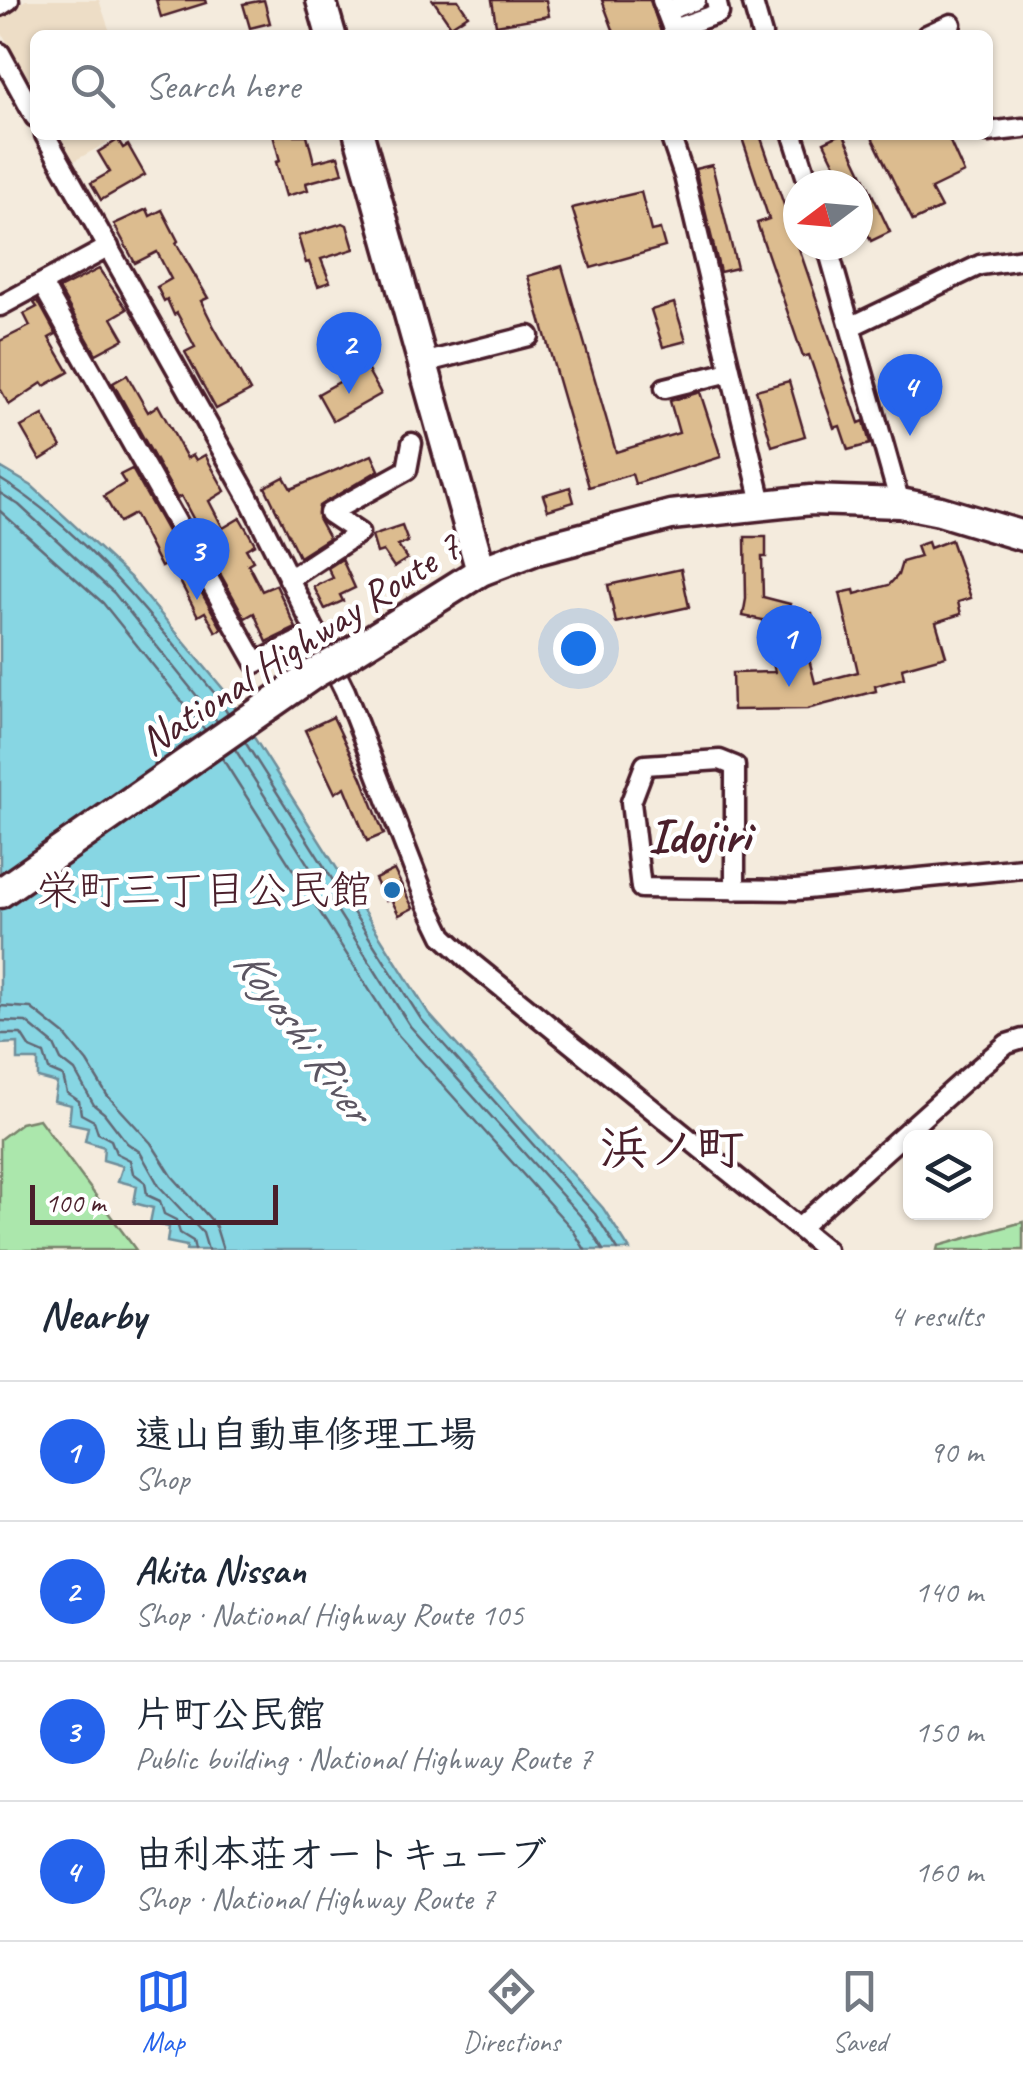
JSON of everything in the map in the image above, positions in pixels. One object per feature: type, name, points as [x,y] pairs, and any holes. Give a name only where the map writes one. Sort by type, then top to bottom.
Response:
[{"type":"highway","points":[[321,0],[330,30]]},
{"type":"highway","points":[[360,140],[480,571]]},
{"type":"highway","name":"National Highway Route 7","points":[[0,893],[316,673],[480,571],[536,550],[671,515],[811,500],[900,504],[940,511],[1023,536]]},
{"type":"street","points":[[0,6],[9,0]]},
{"type":"street","points":[[752,0],[761,30]]},
{"type":"street","points":[[688,28],[693,1],[664,6],[672,28],[688,28],[718,6]]},
{"type":"street","points":[[938,30],[951,24]]},
{"type":"street","points":[[0,52],[30,108]]},
{"type":"street","points":[[993,131],[1023,128]]},
{"type":"street","points":[[48,140],[248,496],[316,632],[352,707],[408,855],[444,936],[473,964],[826,1250]]},
{"type":"street","points":[[672,140],[684,176],[762,504]]},
{"type":"street","points":[[796,140],[804,170]]},
{"type":"street","points":[[0,306],[108,247]]},
{"type":"street","points":[[852,326],[980,264],[1023,259]]},
{"type":"street","points":[[832,260],[900,504]]},
{"type":"street","points":[[42,284],[256,662],[316,632]]},
{"type":"street","points":[[424,363],[528,336]]},
{"type":"street","points":[[665,388],[730,372]]},
{"type":"street","points":[[289,579],[358,534],[329,513],[407,470],[412,443]]},
{"type":"street","points":[[735,890],[733,763],[720,760],[645,766],[631,802],[641,888],[735,890],[796,890],[1023,868]]},
{"type":"street","points":[[800,1227],[995,1054],[1023,1038]]},
{"type":"shaded area","points":[[26,0],[99,0],[109,30],[30,30],[30,82],[0,30],[0,15]]},
{"type":"shaded area","points":[[63,140],[112,140],[74,161]]},
{"type":"green space","points":[[39,1119],[136,1250],[0,1250],[0,1139],[21,1123]]},
{"type":"green space","points":[[1023,1222],[1023,1250],[937,1250],[938,1246]]},
{"type":"water","name":"Koyoshi River","points":[[0,467],[32,486],[130,577],[224,690],[429,1014],[603,1208],[630,1250],[186,1250],[187,1246],[167,1242],[169,1227],[150,1223],[153,1208],[134,1203],[137,1186],[118,1181],[123,1166],[103,1160],[104,1147],[85,1141],[88,1127],[69,1123],[71,1105],[54,1101],[57,1083],[38,1078],[38,1060],[18,1060],[18,1043],[0,1044]]},
{"type":"building","points":[[156,0],[205,0],[206,3],[161,17]]},
{"type":"building","points":[[264,0],[270,23],[250,28],[243,4]]},
{"type":"building","points":[[433,0],[458,0],[468,15],[451,26]]},
{"type":"building","points":[[492,0],[546,0],[549,16],[496,25]]},
{"type":"building","points":[[602,0],[650,0],[660,30],[613,30]]},
{"type":"building","points":[[118,140],[123,148],[128,145],[145,175],[101,200],[91,183],[110,172],[98,152]]},
{"type":"building","points":[[274,140],[308,140],[314,162],[338,156],[343,173],[306,183],[308,190],[286,196],[276,162],[280,161]]},
{"type":"building","points":[[743,140],[762,140],[783,202],[783,260],[803,260],[859,423],[864,421],[870,444],[848,450],[840,426],[834,428],[809,355],[803,357],[757,223],[769,219]]},
{"type":"building","points":[[828,140],[846,140],[861,170],[838,170],[824,142]]},
{"type":"building","points":[[873,140],[949,140],[964,173],[931,189],[941,208],[913,221]]},
{"type":"building","points":[[712,165],[737,268],[720,272],[695,169]]},
{"type":"building","points":[[641,192],[651,231],[660,229],[665,247],[591,268],[572,208]]},
{"type":"building","points":[[873,196],[890,232],[873,240]]},
{"type":"building","points":[[147,209],[150,216],[162,210],[208,298],[201,301],[250,391],[216,409],[185,352],[195,347],[157,287],[171,279],[157,252],[135,263],[114,224]]},
{"type":"building","points":[[343,223],[354,249],[321,259],[330,282],[318,286],[298,236]]},
{"type":"building","points":[[562,266],[616,452],[679,433],[670,401],[700,392],[721,457],[635,484],[632,474],[589,487],[528,276]]},
{"type":"building","points":[[99,269],[127,309],[112,318],[124,339],[96,354],[59,289]]},
{"type":"building","points":[[38,301],[56,334],[49,338],[69,372],[44,386],[42,383],[9,405],[0,388],[0,341],[30,326],[24,314],[37,307],[34,303]]},
{"type":"building","points":[[674,303],[686,341],[663,347],[651,310]]},
{"type":"building","points":[[366,367],[381,394],[333,421],[318,394]]},
{"type":"building","points":[[127,375],[148,412],[158,405],[187,458],[193,455],[196,460],[205,455],[225,491],[209,501],[223,528],[240,518],[255,544],[246,549],[253,561],[248,564],[262,591],[276,585],[296,628],[267,642],[254,613],[245,618],[181,496],[177,498],[113,383]]},
{"type":"building","points":[[789,381],[805,436],[772,446],[756,390]]},
{"type":"building","points":[[43,415],[61,447],[40,460],[21,427]]},
{"type":"building","points":[[372,455],[379,470],[319,506],[318,518],[329,538],[299,557],[265,487],[284,477],[291,489]]},
{"type":"building","points":[[132,469],[222,629],[216,632],[205,612],[198,616],[170,562],[161,567],[134,514],[119,522],[104,496],[125,483],[120,475]]},
{"type":"building","points":[[570,487],[574,502],[548,510],[543,495]]},
{"type":"building","points":[[402,526],[408,542],[398,546],[407,559],[394,567],[383,551],[377,553],[372,536]]},
{"type":"building","points":[[745,537],[766,537],[763,597],[790,604],[787,615],[812,613],[814,627],[804,628],[815,683],[858,672],[840,593],[854,590],[855,594],[889,585],[902,562],[920,557],[916,546],[928,542],[930,548],[951,540],[971,598],[958,602],[961,614],[936,622],[946,656],[902,668],[904,678],[875,686],[876,691],[807,709],[733,710],[732,673],[775,672],[763,620],[743,616]]},
{"type":"building","points":[[342,559],[355,588],[340,595],[343,601],[325,609],[314,587],[333,578],[328,568]]},
{"type":"building","points":[[681,569],[689,607],[616,623],[608,585]]},
{"type":"building","points":[[333,717],[384,834],[367,841],[345,787],[335,793],[305,730]]},
{"type":"building","name":"栄町三丁目公民館","points":[[394,870],[413,908],[399,915],[391,899],[386,901],[375,879]]},
{"type":"place","name":"Akita Nissan","points":[[349,394]]},
{"type":"place","name":"由利本荘オートキューブ","points":[[910,436]]},
{"type":"place","name":"片町公民館","points":[[197,600]]},
{"type":"place","name":"遠山自動車修理工場","points":[[789,687]]},
{"type":"place","name":"栄町三丁目公民館","points":[[392,890]]},
{"type":"district","name":"Idojiri","points":[[699,836]]},
{"type":"district","name":"浜ノ町","points":[[672,1148]]}]
